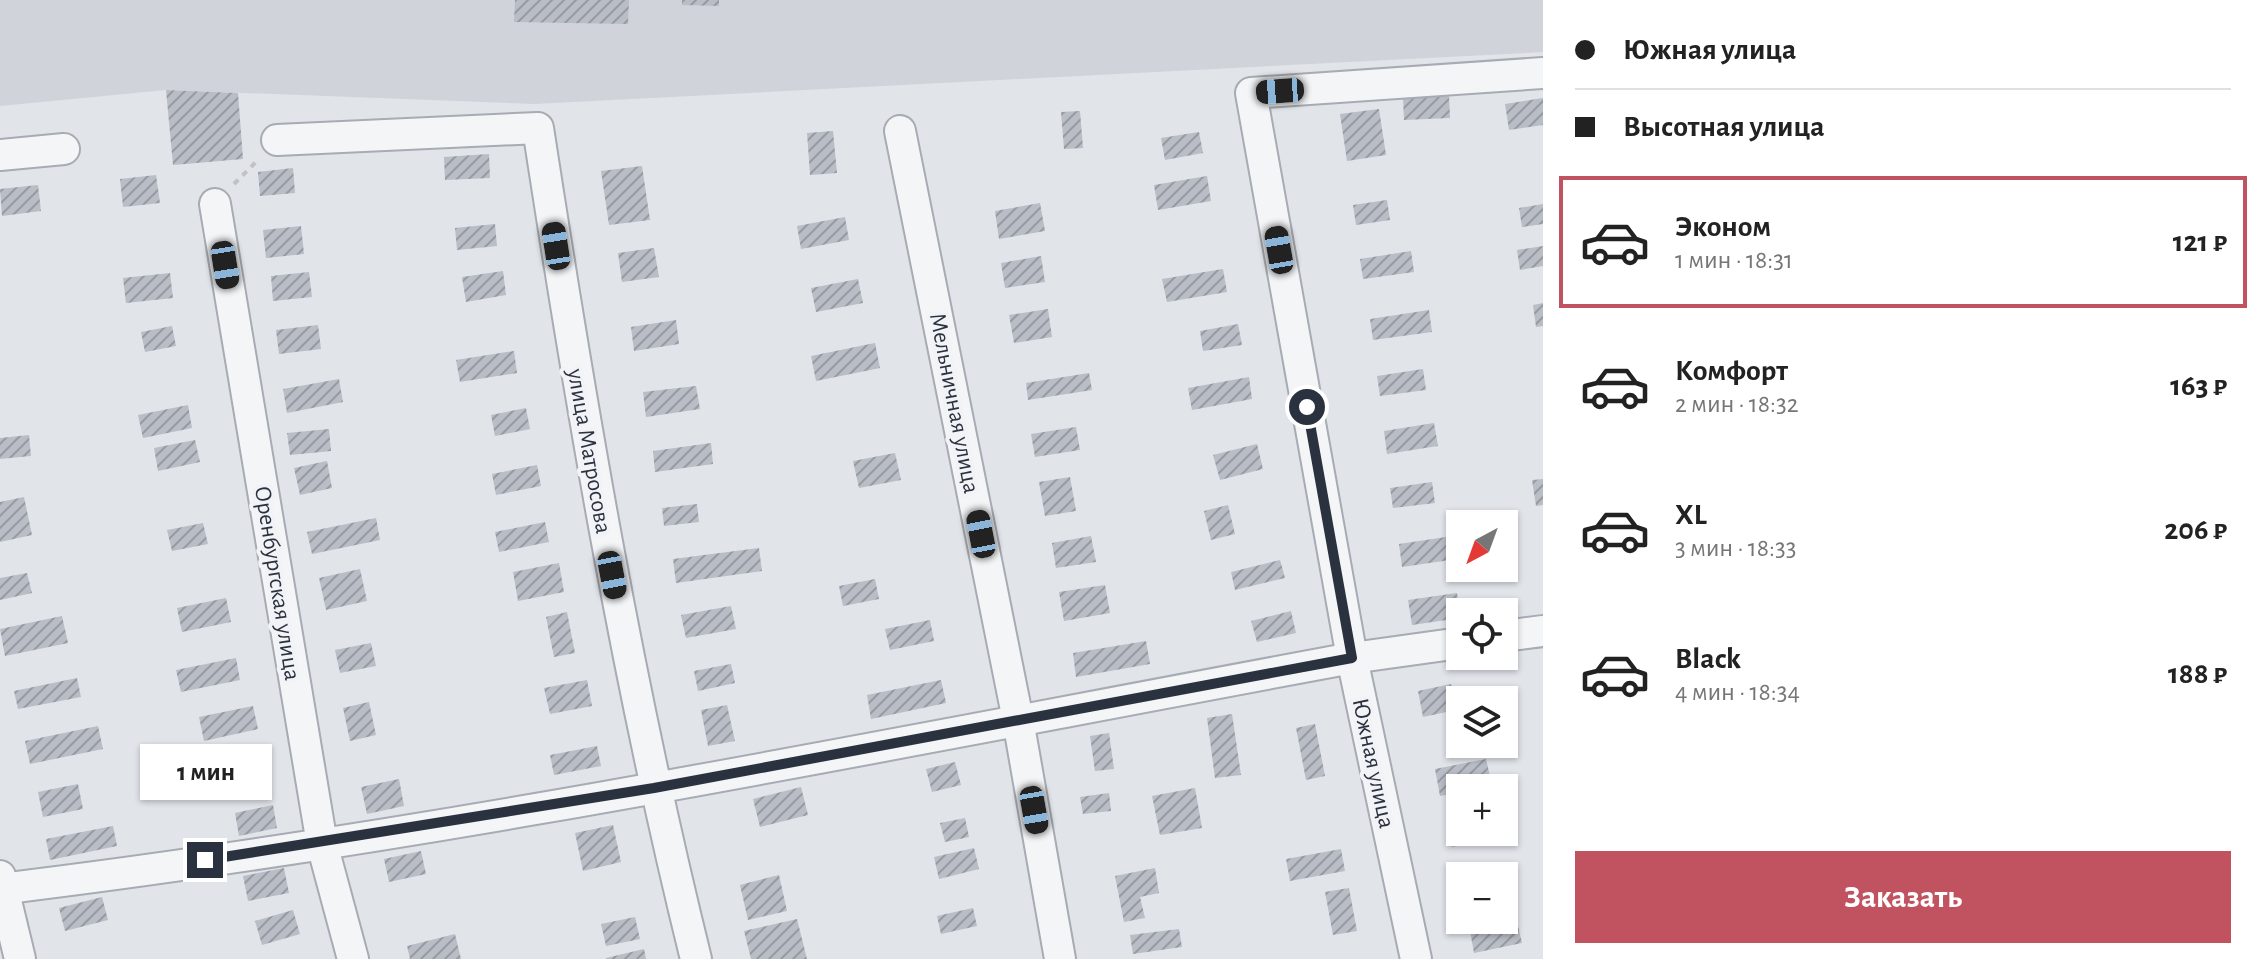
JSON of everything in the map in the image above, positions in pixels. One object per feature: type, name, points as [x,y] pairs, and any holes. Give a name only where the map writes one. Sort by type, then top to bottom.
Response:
[{"type":"street","name":"Южная улица","points":[[1416,959],[1352,658],[1251,93],[1543,73]]},
{"type":"street","name":"улица Матросова","points":[[277,140],[538,128],[588,453],[654,788],[696,959]]},
{"type":"street","name":"Мельничная улица","points":[[900,131],[1018,720],[1060,959]]},
{"type":"street","points":[[0,155],[64,149]]},
{"type":"street","name":"Оренбургская улица","points":[[215,204],[322,844],[353,959]]},
{"type":"street","points":[[1518,634],[1543,631]]},
{"type":"street","points":[[20,959],[1,884],[322,844],[654,788],[1352,658],[1446,645]]},
{"type":"path","points":[[215,204],[277,140]]},
{"type":"shaded area","points":[[0,0],[1543,0],[1543,52],[534,104],[166,90],[0,106]]},
{"type":"building","points":[[515,0],[629,0],[628,24],[514,22]]},
{"type":"building","points":[[682,0],[719,0],[719,6],[682,5]]},
{"type":"building","points":[[166,90],[238,93],[243,159],[173,165]]},
{"type":"building","points":[[1449,95],[1450,118],[1404,120],[1403,97]]},
{"type":"building","points":[[1543,98],[1543,125],[1509,130],[1505,104]]},
{"type":"building","points":[[1379,109],[1386,155],[1347,161],[1340,114]]},
{"type":"building","points":[[1080,111],[1083,148],[1064,149],[1061,112]]},
{"type":"building","points":[[833,131],[837,173],[810,175],[807,133]]},
{"type":"building","points":[[1199,132],[1203,153],[1165,160],[1161,138]]},
{"type":"building","points":[[489,154],[490,178],[445,180],[444,157]]},
{"type":"building","points":[[642,166],[650,220],[609,225],[601,171]]},
{"type":"building","points":[[293,168],[295,193],[260,196],[258,172]]},
{"type":"building","points":[[156,175],[160,203],[123,207],[120,179]]},
{"type":"building","points":[[1207,176],[1211,201],[1158,210],[1154,185]]},
{"type":"building","points":[[38,185],[41,211],[2,216],[0,189]]},
{"type":"building","points":[[1387,200],[1390,220],[1356,225],[1353,205]]},
{"type":"building","points":[[1040,203],[1045,231],[999,239],[995,211]]},
{"type":"building","points":[[1543,204],[1543,224],[1522,227],[1519,208]]},
{"type":"building","points":[[845,217],[849,240],[801,249],[797,226]]},
{"type":"building","points":[[495,224],[497,246],[457,250],[455,228]]},
{"type":"building","points":[[301,226],[304,254],[266,258],[263,230]]},
{"type":"building","points":[[1543,246],[1543,266],[1520,270],[1517,250]]},
{"type":"building","points":[[654,248],[659,277],[622,282],[618,253]]},
{"type":"building","points":[[1411,251],[1414,272],[1363,279],[1360,259]]},
{"type":"building","points":[[1041,256],[1045,282],[1005,288],[1001,263]]},
{"type":"building","points":[[1223,269],[1227,292],[1167,302],[1162,279]]},
{"type":"building","points":[[503,271],[506,295],[466,302],[462,277]]},
{"type":"building","points":[[309,272],[312,297],[273,301],[271,276]]},
{"type":"building","points":[[170,273],[173,298],[126,303],[123,278]]},
{"type":"building","points":[[858,279],[863,303],[816,312],[811,288]]},
{"type":"building","points":[[1543,303],[1543,326],[1536,327],[1533,305]]},
{"type":"building","points":[[1048,309],[1052,337],[1014,343],[1009,315]]},
{"type":"building","points":[[1429,310],[1432,332],[1373,340],[1370,319]]},
{"type":"building","points":[[676,320],[679,344],[634,351],[631,327]]},
{"type":"building","points":[[1238,324],[1242,345],[1203,351],[1200,331]]},
{"type":"building","points":[[318,325],[321,349],[279,354],[276,330]]},
{"type":"building","points":[[172,326],[176,346],[145,352],[141,332]]},
{"type":"building","points":[[875,343],[880,368],[816,381],[811,356]]},
{"type":"building","points":[[514,351],[517,373],[460,382],[456,360]]},
{"type":"building","points":[[1423,369],[1426,390],[1380,396],[1377,376]]},
{"type":"building","points":[[1089,373],[1092,390],[1028,400],[1026,383]]},
{"type":"building","points":[[1249,377],[1252,399],[1192,410],[1188,388]]},
{"type":"building","points":[[339,379],[343,402],[287,413],[283,389]]},
{"type":"building","points":[[696,386],[700,409],[646,417],[643,392]]},
{"type":"building","points":[[188,405],[192,428],[143,438],[138,415]]},
{"type":"building","points":[[526,408],[530,429],[495,436],[491,415]]},
{"type":"building","points":[[1434,423],[1438,446],[1387,454],[1384,431]]},
{"type":"building","points":[[1076,427],[1080,450],[1035,457],[1031,434]]},
{"type":"building","points":[[329,429],[331,451],[290,455],[287,433]]},
{"type":"building","points":[[29,435],[31,456],[0,459],[0,438]]},
{"type":"building","points":[[195,440],[200,462],[158,471],[154,448]]},
{"type":"building","points":[[711,443],[713,464],[655,472],[653,451]]},
{"type":"building","points":[[1257,444],[1263,469],[1220,480],[1213,455]]},
{"type":"building","points":[[895,453],[901,480],[859,488],[853,461]]},
{"type":"building","points":[[327,461],[332,488],[300,495],[294,468]]},
{"type":"building","points":[[537,465],[541,486],[496,495],[492,474]]},
{"type":"building","points":[[1070,477],[1076,511],[1045,516],[1039,482]]},
{"type":"building","points":[[1543,479],[1543,505],[1536,506],[1532,480]]},
{"type":"building","points":[[1432,482],[1435,503],[1393,508],[1390,488]]},
{"type":"building","points":[[24,497],[32,535],[0,542],[0,502]]},
{"type":"building","points":[[697,504],[699,522],[664,526],[662,508]]},
{"type":"building","points":[[1228,505],[1235,534],[1211,540],[1204,511]]},
{"type":"building","points":[[376,518],[380,540],[312,554],[307,532]]},
{"type":"building","points":[[545,522],[549,542],[499,552],[495,532]]},
{"type":"building","points":[[203,523],[208,544],[172,551],[167,530]]},
{"type":"building","points":[[1091,536],[1096,562],[1056,568],[1052,543]]},
{"type":"building","points":[[1446,537],[1446,561],[1402,567],[1399,544]]},
{"type":"building","points":[[759,548],[762,571],[676,583],[673,559]]},
{"type":"building","points":[[1280,560],[1285,578],[1235,590],[1231,572]]},
{"type":"building","points":[[559,563],[564,592],[518,601],[513,572]]},
{"type":"building","points":[[360,569],[367,601],[326,610],[319,578]]},
{"type":"building","points":[[27,573],[32,593],[0,600],[0,578]]},
{"type":"building","points":[[875,579],[879,599],[843,606],[839,586]]},
{"type":"building","points":[[1105,585],[1110,613],[1064,621],[1059,592]]},
{"type":"building","points":[[1457,593],[1458,598],[1446,598],[1446,620],[1412,625],[1408,600]]},
{"type":"building","points":[[226,598],[231,622],[182,632],[177,608]]},
{"type":"building","points":[[731,606],[736,629],[686,638],[681,615]]},
{"type":"building","points":[[1291,611],[1296,633],[1257,642],[1251,621]]},
{"type":"building","points":[[567,612],[575,653],[554,657],[546,617]]},
{"type":"building","points":[[62,616],[68,643],[5,656],[0,629]]},
{"type":"building","points":[[930,620],[934,641],[890,650],[885,629]]},
{"type":"building","points":[[1146,641],[1150,664],[1076,677],[1073,653]]},
{"type":"building","points":[[371,643],[376,666],[340,673],[335,650]]},
{"type":"building","points":[[236,658],[240,680],[181,692],[176,670]]},
{"type":"building","points":[[731,664],[735,683],[698,691],[694,671]]},
{"type":"building","points":[[77,678],[81,697],[18,709],[14,691]]},
{"type":"building","points":[[587,680],[592,706],[550,714],[544,688]]},
{"type":"building","points":[[941,680],[946,703],[871,719],[867,695]]},
{"type":"building","points":[[1451,684],[1446,686],[1446,712],[1423,717],[1418,691]]},
{"type":"building","points":[[369,702],[376,735],[350,741],[343,708]]},
{"type":"building","points":[[727,705],[735,741],[708,746],[701,710]]},
{"type":"building","points":[[253,706],[258,729],[204,741],[199,717]]},
{"type":"building","points":[[1232,714],[1241,775],[1215,778],[1207,718]]},
{"type":"building","points":[[1315,724],[1325,776],[1306,780],[1296,728]]},
{"type":"building","points":[[98,726],[103,749],[30,764],[25,741]]},
{"type":"building","points":[[1109,733],[1114,769],[1095,771],[1090,736]]},
{"type":"building","points":[[597,746],[601,766],[554,775],[550,755]]},
{"type":"building","points":[[258,758],[265,792],[245,796],[238,762]]},
{"type":"building","points":[[1486,759],[1489,774],[1446,774],[1446,795],[1440,796],[1435,769]]},
{"type":"building","points":[[955,762],[961,785],[932,792],[926,769]]},
{"type":"building","points":[[399,779],[404,806],[367,814],[361,787]]},
{"type":"building","points":[[78,784],[83,809],[43,817],[38,792]]},
{"type":"building","points":[[801,787],[808,815],[760,827],[753,799]]},
{"type":"building","points":[[1195,788],[1202,828],[1160,835],[1152,796]]},
{"type":"building","points":[[1109,793],[1111,811],[1083,814],[1080,797]]},
{"type":"building","points":[[273,805],[277,828],[239,836],[235,813]]},
{"type":"building","points":[[965,818],[969,837],[945,842],[940,823]]},
{"type":"building","points":[[613,825],[621,862],[583,871],[575,833]]},
{"type":"building","points":[[113,826],[117,846],[50,860],[46,839]]},
{"type":"building","points":[[974,848],[979,869],[939,879],[934,857]]},
{"type":"building","points":[[1341,849],[1345,871],[1290,881],[1286,859]]},
{"type":"building","points":[[421,851],[426,874],[389,882],[384,859]]},
{"type":"building","points":[[284,868],[289,893],[248,901],[243,876]]},
{"type":"building","points":[[1155,868],[1159,893],[1140,897],[1145,918],[1124,922],[1115,876]]},
{"type":"building","points":[[779,875],[787,911],[748,920],[740,885]]},
{"type":"building","points":[[1349,888],[1357,931],[1333,935],[1325,892]]},
{"type":"building","points":[[102,897],[108,920],[65,931],[59,908]]},
{"type":"building","points":[[973,908],[977,926],[941,934],[937,916]]},
{"type":"building","points":[[293,910],[300,934],[262,945],[255,921]]},
{"type":"building","points":[[635,917],[640,939],[606,946],[601,924]]},
{"type":"building","points":[[797,919],[807,959],[751,959],[744,931]]},
{"type":"building","points":[[1518,925],[1522,943],[1474,953],[1471,934],[1518,934]]},
{"type":"building","points":[[1179,929],[1182,947],[1133,954],[1130,935]]},
{"type":"building","points":[[455,934],[461,959],[410,959],[407,946]]},
{"type":"building","points":[[644,949],[646,959],[606,959],[606,958]]},
{"type":"route","points":[[205,860],[322,844],[654,788],[1352,658],[1307,407]]}]
